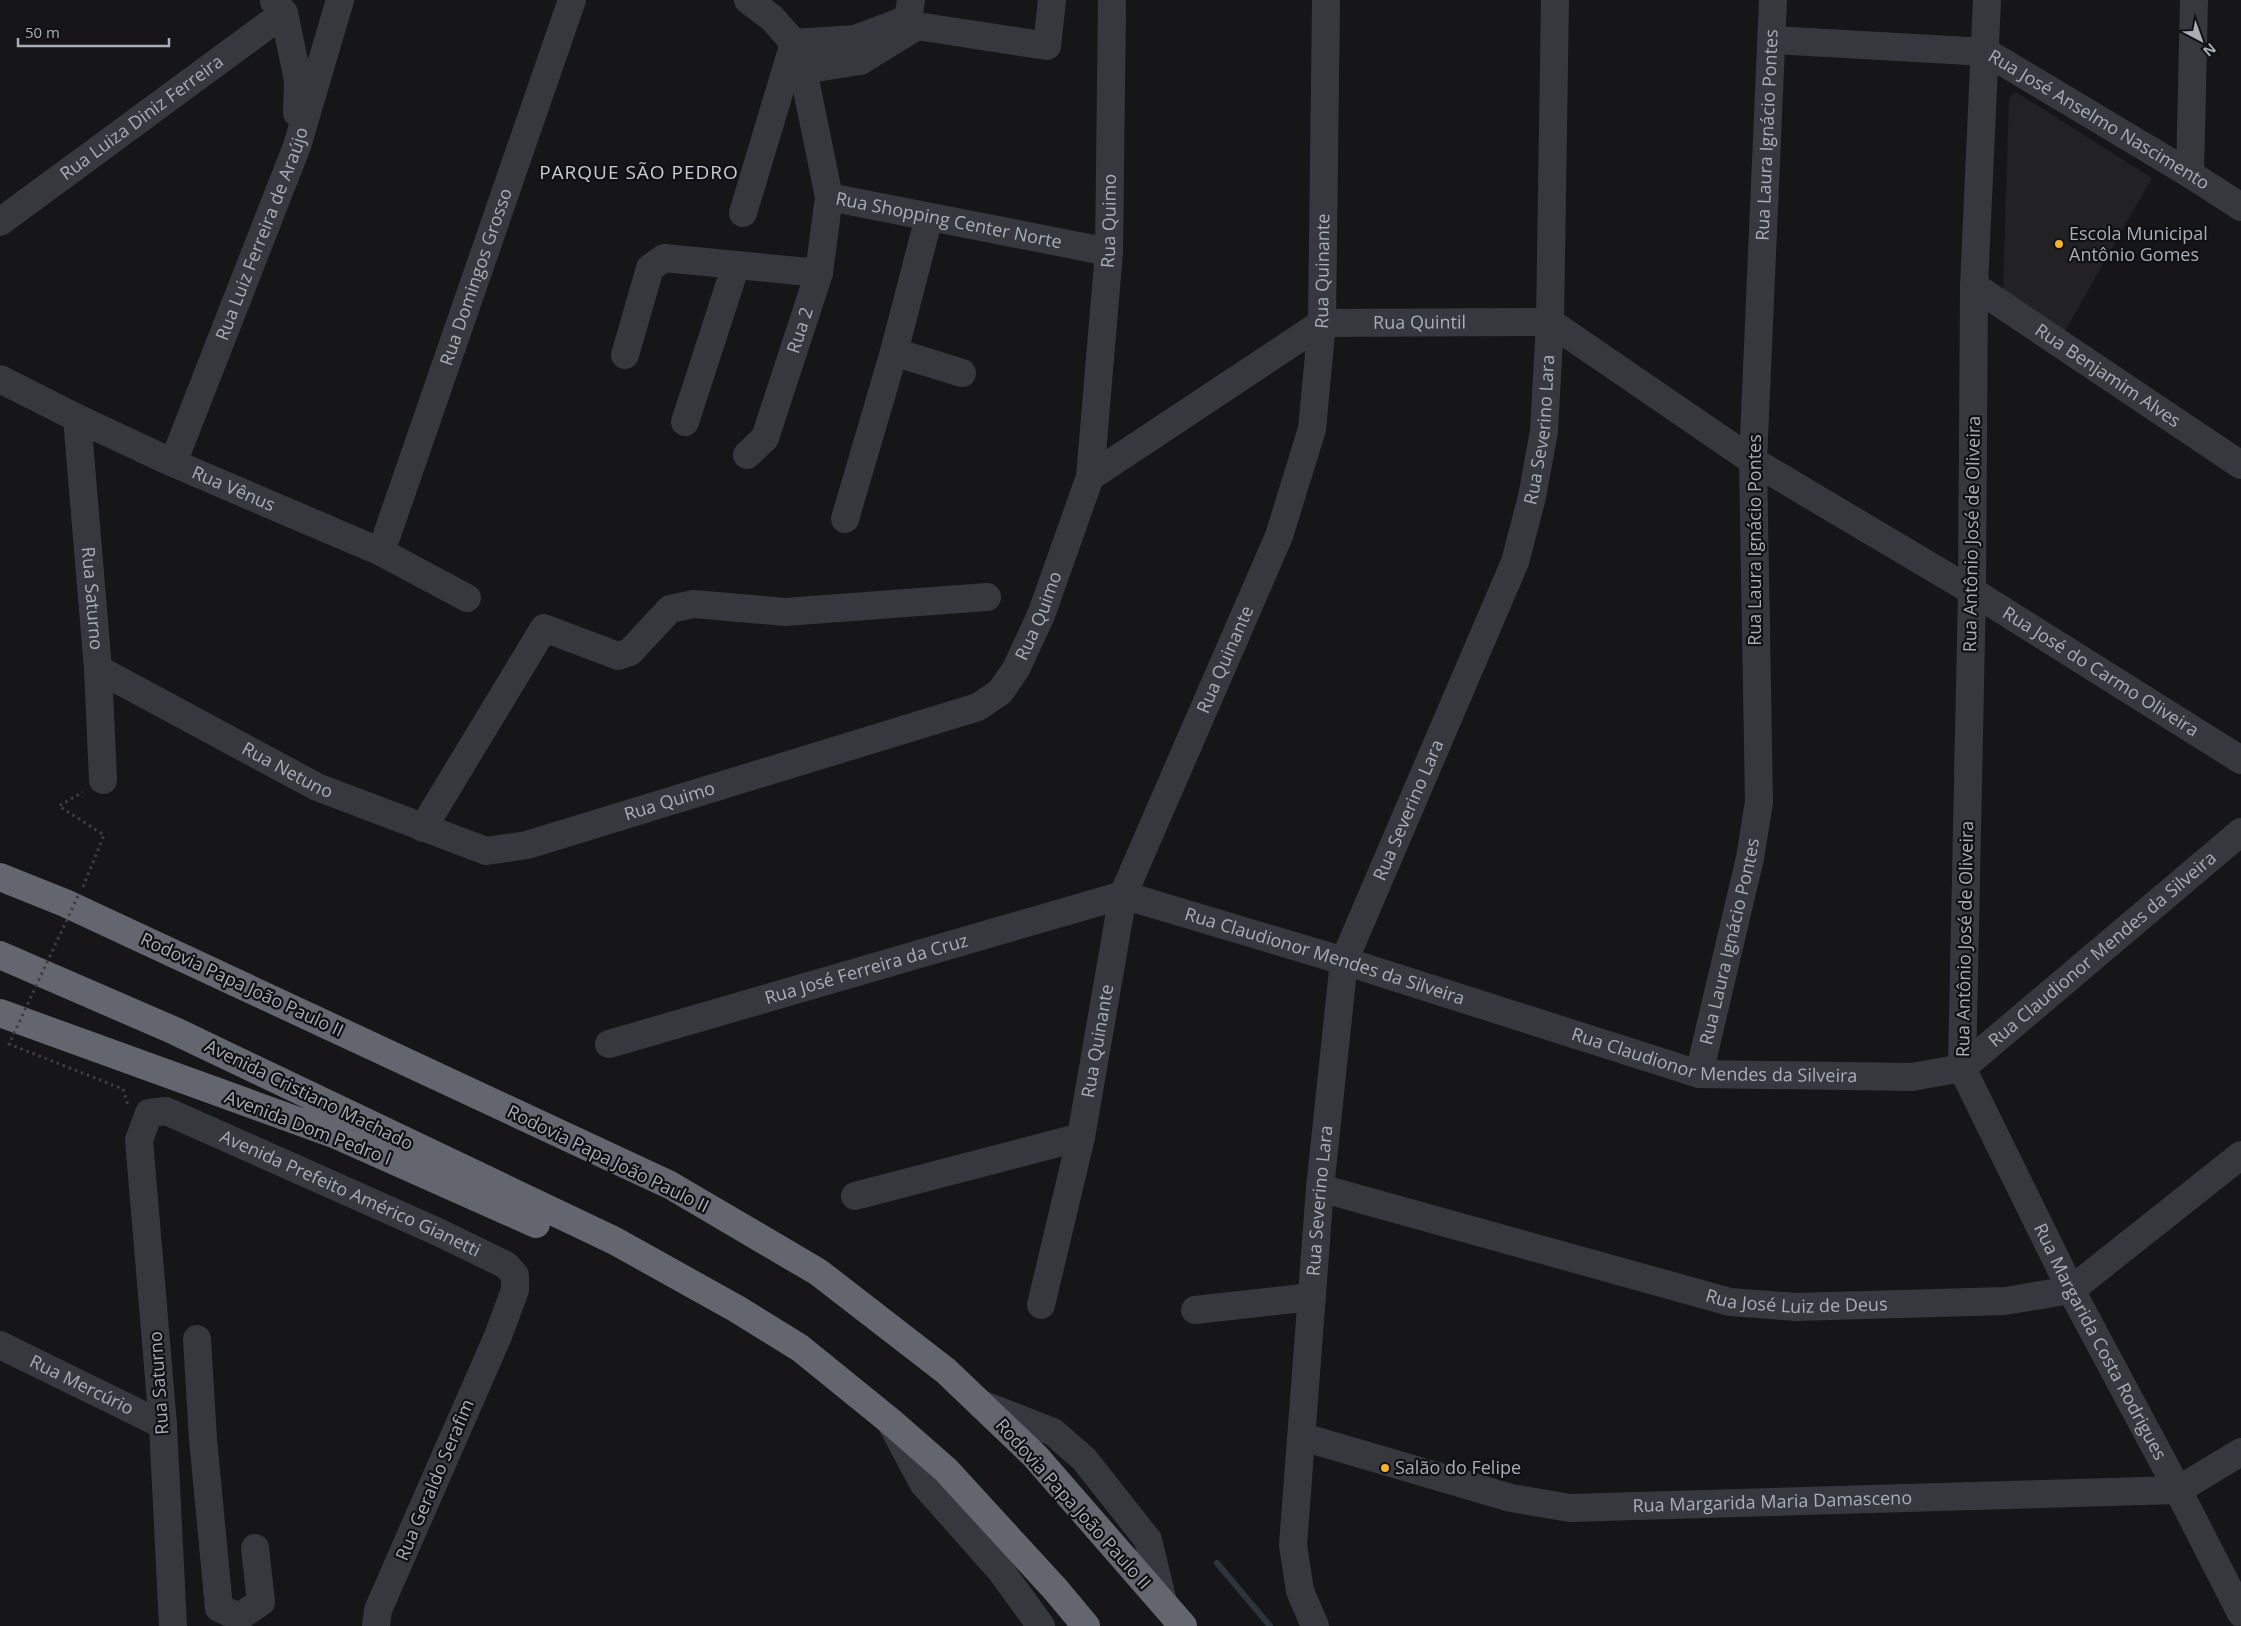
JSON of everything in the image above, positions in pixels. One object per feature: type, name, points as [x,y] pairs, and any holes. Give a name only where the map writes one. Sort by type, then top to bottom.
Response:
[{"type":"highway","points":[[0,864],[75,896]]},
{"type":"highway","points":[[0,876],[75,896]]},
{"type":"highway","name":"Rodovia Papa João Paulo II","points":[[75,896],[670,1185],[818,1272],[946,1371],[1035,1456],[1183,1626]]},
{"type":"highway","name":"Avenida Cristiano Machado","points":[[0,955],[175,1030],[616,1241]]},
{"type":"highway","name":"Avenida Dom Pedro I","points":[[0,1014],[334,1134],[550,1230],[616,1241]]},
{"type":"highway","points":[[616,1241],[737,1309],[800,1348],[890,1421],[946,1470],[1056,1590],[1086,1626]]},
{"type":"street","name":"Rua Luiz Ferreira de Araújo","points":[[173,463],[297,146],[340,0]]},
{"type":"street","name":"Rua Domingos Grosso","points":[[381,552],[572,0]]},
{"type":"street","name":"Rua Shopping Center Norte","points":[[748,0],[772,18],[794,43],[803,70],[829,198],[1109,252]]},
{"type":"street","points":[[743,213],[794,43],[858,50],[908,19],[911,0]]},
{"type":"street","points":[[803,70],[917,26],[1047,46],[1052,0]]},
{"type":"street","name":"Rua Quimo","points":[[486,852],[527,845],[978,707],[1000,692],[1016,669],[1041,615],[1090,477],[1109,252],[1112,0]]},
{"type":"street","name":"Rua Quinante","points":[[1041,1305],[1081,1138],[1122,895],[1279,536],[1312,429],[1322,323],[1326,0]]},
{"type":"street","name":"Rua Severino Lara","points":[[1315,1626],[1300,1591],[1293,1545],[1303,1437],[1320,1188],[1344,961],[1515,562],[1532,497],[1544,432],[1550,322],[1556,0]]},
{"type":"street","name":"Rua Laura Ignácio Pontes","points":[[1698,1074],[1750,858],[1759,802],[1753,461],[1774,0]]},
{"type":"street","name":"Rua Antônio José de Oliveira","points":[[1962,1068],[1972,591],[1974,286],[1987,0]]},
{"type":"street","points":[[2190,174],[2194,0]]},
{"type":"street","points":[[278,7],[298,80],[297,146]]},
{"type":"street","name":"Rua Luiza Diniz Ferreira","points":[[0,222],[278,7]]},
{"type":"street","name":"Rua José Anselmo Nascimento","points":[[1773,40],[1986,52],[2190,174],[2241,207]]},
{"type":"street","name":"Rua 2","points":[[747,455],[765,438],[819,274],[829,198]]},
{"type":"street","points":[[846,519],[894,352],[929,217]]},
{"type":"street","points":[[625,355],[650,268],[664,258],[819,274]]},
{"type":"street","points":[[685,422],[736,265]]},
{"type":"street","name":"Rua Benjamim Alves","points":[[1974,286],[2241,465]]},
{"type":"street","points":[[1550,322],[1753,461]]},
{"type":"street","name":"Rua Quintil","points":[[1322,323],[1550,322]]},
{"type":"street","points":[[1090,477],[1322,323]]},
{"type":"street","points":[[894,352],[962,373]]},
{"type":"street","name":"Rua Vênus","points":[[0,379],[173,463],[381,552],[467,598]]},
{"type":"street","name":"Rua Saturno","points":[[77,418],[98,669],[103,780]]},
{"type":"street","name":"Rua José do Carmo Oliveira","points":[[1753,461],[1972,591],[2241,760]]},
{"type":"street","points":[[423,828],[544,628],[618,656],[630,652],[670,609],[694,604],[785,612],[987,597]]},
{"type":"street","name":"Rua Netuno","points":[[98,669],[317,786],[486,852]]},
{"type":"street","name":"Rua Claudionor Mendes da Silveira","points":[[1122,895],[1344,961],[1698,1074],[1912,1077],[1962,1068],[2241,832]]},
{"type":"street","name":"Rua José Ferreira da Cruz","points":[[609,1044],[1122,895]]},
{"type":"street","name":"Rua Margarida Costa Rodrigues","points":[[1962,1068],[2071,1290],[2178,1490],[2241,1614]]},
{"type":"street","name":"Avenida Prefeito Américo Gianetti","points":[[139,1140],[149,1113],[166,1111],[438,1232],[506,1265],[515,1275],[515,1290],[498,1336]]},
{"type":"street","points":[[855,1196],[1081,1138]]},
{"type":"street","name":"Rua Saturno","points":[[139,1140],[163,1436],[173,1626]]},
{"type":"street","name":"Rua José Luiz de Deus","points":[[1320,1188],[1730,1302],[1796,1307],[2005,1302],[2071,1290],[2241,1155]]},
{"type":"street","points":[[1195,1310],[1312,1297]]},
{"type":"street","name":"Rua Geraldo Serafim","points":[[376,1626],[378,1610],[498,1336]]},
{"type":"street","points":[[197,1339],[203,1439],[219,1608],[239,1617],[261,1602],[255,1548]]},
{"type":"street","name":"Rua Mercúrio","points":[[0,1345],[163,1436]]},
{"type":"street","points":[[890,1421],[923,1482],[1001,1571],[1041,1626]]},
{"type":"street","points":[[163,1436],[203,1439]]},
{"type":"street","name":"Rua Margarida Maria Damasceno","points":[[1303,1437],[1511,1498],[1570,1508],[2178,1490],[2241,1452]]},
{"type":"path","points":[[103,780],[59,806],[104,835],[10,1044],[123,1089]]},
{"type":"shaded area","name":"Escola Municipal Antônio Gomes","points":[[2016,92],[2152,178],[2065,331],[2003,290],[2009,97]]},
{"type":"waterway","points":[[1217,1563],[1270,1626]]},
{"type":"place","name":"Escola Municipal Antônio Gomes","points":[[2059,244]]},
{"type":"place","name":"Salão do Felipe","points":[[1385,1468]]},
{"type":"district","name":"PARQUE SÃO PEDRO","points":[[639,172]]}]
